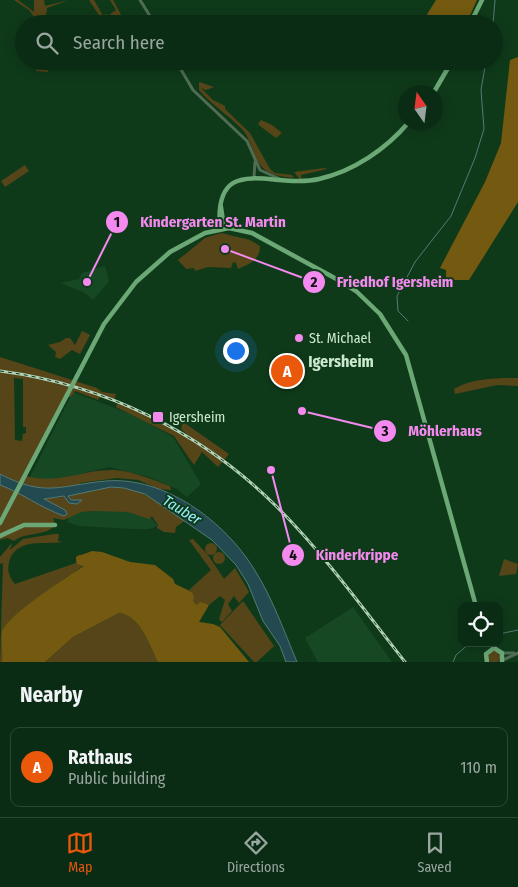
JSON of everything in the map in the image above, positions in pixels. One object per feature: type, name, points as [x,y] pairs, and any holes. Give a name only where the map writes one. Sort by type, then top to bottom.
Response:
[{"type":"main road","points":[[474,15],[482,0]]},
{"type":"main road","points":[[438,85],[447,70]]},
{"type":"main road","points":[[222,229],[220,203],[222,196],[229,186],[242,178],[255,177],[284,181],[318,180],[352,167],[373,154],[400,130]]},
{"type":"main road","points":[[220,203],[223,219],[222,229]]},
{"type":"main road","points":[[223,219],[235,228],[257,235],[352,288],[368,302],[395,335],[411,369],[475,602]]},
{"type":"main road","points":[[0,523],[100,330],[127,292],[160,259],[196,236],[222,229],[235,228]]},
{"type":"main road","points":[[0,536],[24,525],[54,525]]},
{"type":"main road","points":[[487,662],[485,656],[488,647]]},
{"type":"main road","points":[[491,647],[502,653],[502,661]]},
{"type":"street","points":[[140,0],[149,15]]},
{"type":"street","points":[[181,70],[193,90],[247,141],[262,172],[284,181]]},
{"type":"street","points":[[253,154],[255,177]]},
{"type":"street","points":[[255,177],[258,167]]},
{"type":"street","points":[[502,653],[517,653]]},
{"type":"street","points":[[502,661],[517,653]]},
{"type":"shaded area","points":[[14,0],[18,0],[34,12],[34,0],[44,0],[45,6],[69,0],[47,8],[46,15],[33,15],[29,10]]},
{"type":"shaded area","points":[[89,0],[94,0],[103,15],[99,15]]},
{"type":"shaded area","points":[[110,0],[113,0],[121,15],[109,15],[116,10]]},
{"type":"shaded area","points":[[436,0],[477,0],[470,15],[427,15]]},
{"type":"shaded area","points":[[518,57],[518,202],[469,280],[446,280],[446,270],[440,268],[485,182],[501,143],[510,60]]},
{"type":"shaded area","points":[[48,70],[48,72],[36,71]]},
{"type":"shaded area","points":[[199,82],[214,87],[206,90],[201,88],[213,100],[225,106],[225,109],[250,133],[270,169],[275,173],[292,175],[294,178],[273,174],[262,167],[256,159],[245,133],[199,90]]},
{"type":"shaded area","points":[[261,120],[272,125],[282,133],[276,138],[258,124]]},
{"type":"shaded area","points":[[25,165],[29,171],[5,187],[1,181]]},
{"type":"shaded area","points":[[327,169],[301,175],[302,182],[294,172]]},
{"type":"shaded area","points":[[221,233],[250,240],[260,246],[258,255],[250,263],[238,269],[236,263],[233,262],[231,268],[208,267],[195,271],[194,268],[186,269],[178,260],[205,238]]},
{"type":"shaded area","points":[[105,266],[109,281],[93,300],[85,293],[61,283],[79,279],[82,273]]},
{"type":"shaded area","points":[[82,331],[90,335],[80,354],[72,350],[60,359],[55,357],[56,352],[48,345],[70,338],[75,345]]},
{"type":"shaded area","points":[[0,357],[97,388],[102,392],[116,394],[114,400],[152,416],[191,438],[181,429],[183,422],[229,454],[218,467],[202,452],[194,465],[174,436],[116,407],[117,403],[100,397],[98,400],[75,391],[71,397],[67,396],[23,475],[46,479],[114,470],[128,472],[170,486],[171,490],[159,489],[138,480],[117,478],[80,483],[80,486],[45,490],[19,484],[0,474]],"holes":[[[14,378],[23,379],[23,427],[26,427],[26,433],[23,434],[22,441],[15,440]]]},
{"type":"shaded area","points":[[518,378],[518,386],[497,385],[455,394],[454,389],[461,385],[485,379]]},
{"type":"shaded area","points":[[73,392],[133,415],[173,437],[201,484],[187,497],[177,489],[149,477],[109,467],[51,481],[29,479]]},
{"type":"shaded area","points":[[0,485],[46,498],[70,496],[107,487],[125,488],[150,497],[186,520],[176,527],[175,533],[164,532],[157,528],[158,525],[152,516],[149,519],[128,512],[81,512],[64,520],[53,518],[55,525],[42,533],[24,536],[14,541],[7,538],[0,540]]},
{"type":"shaded area","points":[[116,510],[148,515],[158,526],[149,529],[134,529],[79,526],[67,522],[69,517],[78,512]]},
{"type":"shaded area","points":[[59,534],[58,541],[62,542],[24,545],[13,554],[9,562],[8,571],[15,584],[76,563],[78,555],[103,553],[48,590],[7,624],[2,631],[2,662],[0,662],[3,563],[0,564],[0,557],[12,543],[10,550],[23,539]]},
{"type":"shaded area","points":[[193,539],[208,555],[224,579],[235,568],[249,592],[239,603],[234,596],[228,604],[232,611],[222,622],[219,619],[225,600],[220,596],[209,605],[197,605],[193,601],[192,592],[189,590],[211,570],[189,540]]},
{"type":"shaded area","points":[[209,543],[213,543],[217,549],[213,555],[209,555],[205,551],[205,547]]},
{"type":"shaded area","points":[[92,551],[102,552],[130,562],[155,565],[173,579],[175,584],[192,592],[193,601],[197,605],[200,602],[209,605],[199,622],[220,627],[249,662],[158,662],[139,625],[127,615],[119,613],[73,637],[45,662],[2,662],[1,635],[7,624],[39,596],[84,566],[77,564],[76,557]]},
{"type":"shaded area","points":[[217,552],[221,552],[225,558],[221,564],[217,564],[213,560],[213,556]]},
{"type":"shaded area","points":[[504,559],[518,564],[516,574],[499,576]]},
{"type":"shaded area","points":[[243,601],[274,646],[257,662],[254,662],[220,625]]},
{"type":"shaded area","points":[[353,607],[392,662],[318,662],[305,638]]},
{"type":"shaded area","points":[[119,613],[127,615],[139,625],[158,662],[45,662],[73,637]]},
{"type":"shaded area","points":[[494,651],[500,657],[496,662],[490,661],[488,657]]},
{"type":"water","name":"Tauber","points":[[0,474],[29,486],[42,488],[106,481],[128,481],[150,486],[171,494],[191,506],[210,519],[227,535],[254,569],[272,603],[297,662],[286,662],[280,646],[263,621],[248,584],[236,565],[212,540],[145,494],[124,488],[111,487],[68,496],[71,500],[82,500],[77,504],[69,503],[64,496],[44,499],[65,510],[67,514],[64,516],[0,485]]},
{"type":"waterway","points":[[494,15],[495,0]]},
{"type":"waterway","points":[[408,321],[398,311],[397,296],[415,262],[451,216],[475,158],[484,129],[481,90],[484,70]]},
{"type":"waterway","points":[[503,633],[518,630]]},
{"type":"waterway","points":[[453,662],[456,655],[465,647]]},
{"type":"railway","points":[[0,371],[39,378],[114,400],[150,416],[217,456],[248,480],[294,525],[343,583],[405,662]]},
{"type":"place","name":"Friedhof Igersheim","points":[[225,249]]},
{"type":"place","name":"Kindergarten St. Martin","points":[[87,282]]},
{"type":"place","name":"St. Michael","points":[[299,338]]},
{"type":"place","name":"Rathaus","points":[[287,371]]},
{"type":"place","name":"Möhlerhaus","points":[[302,411]]},
{"type":"place","name":"Igersheim","points":[[158,417]]},
{"type":"place","name":"Kinderkrippe","points":[[271,470]]},
{"type":"district","name":"Igersheim","points":[[341,361]]}]
